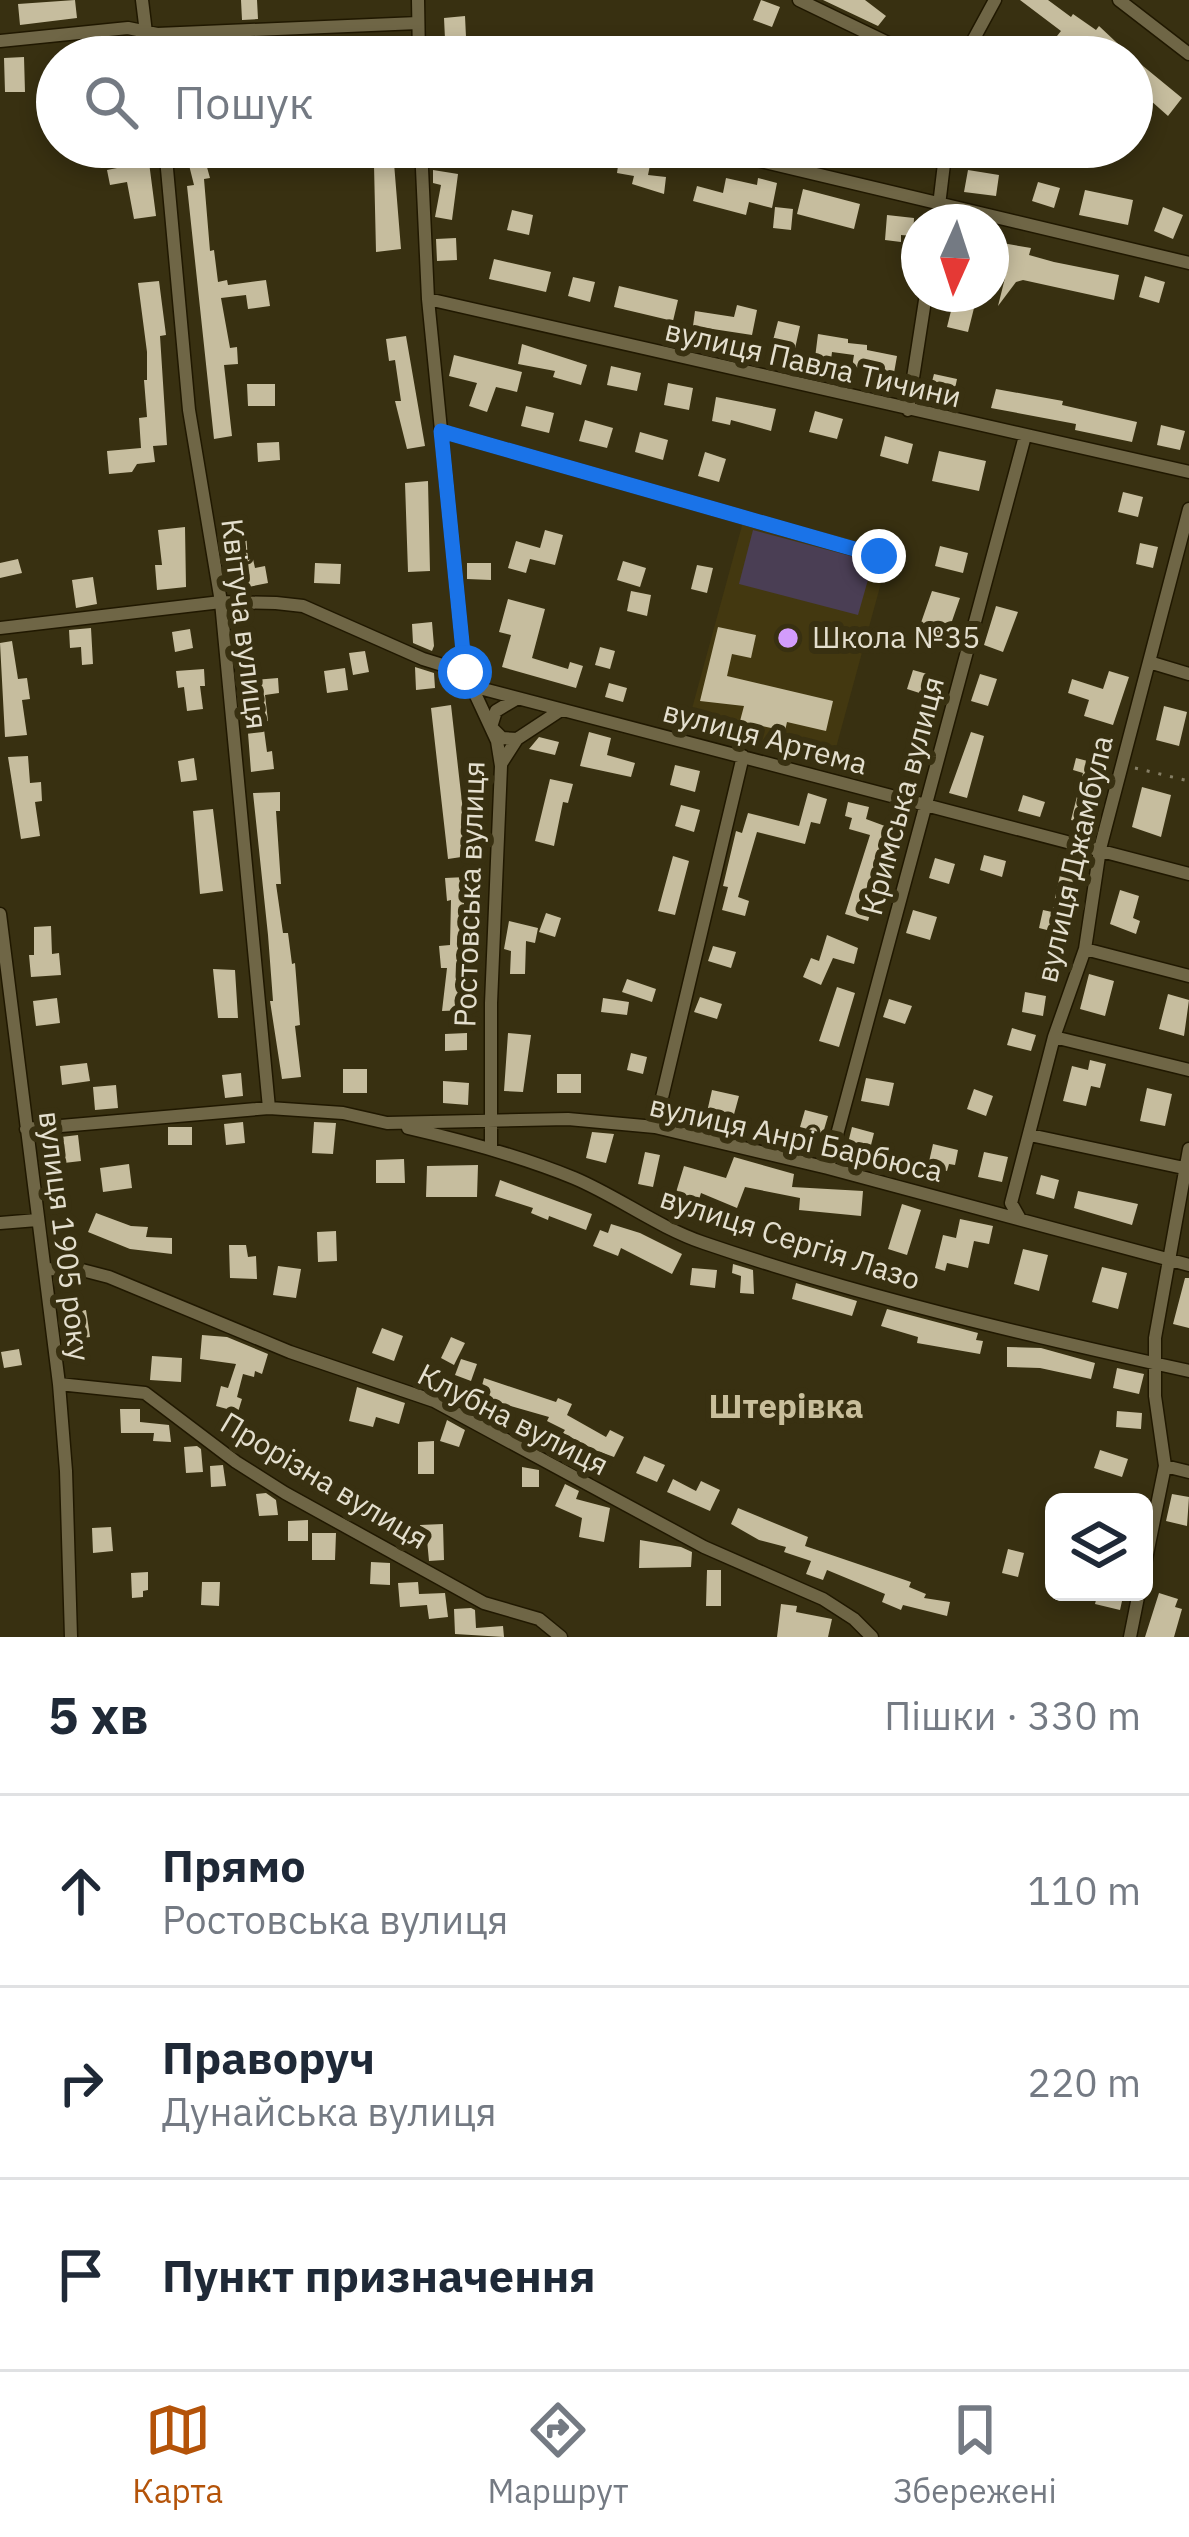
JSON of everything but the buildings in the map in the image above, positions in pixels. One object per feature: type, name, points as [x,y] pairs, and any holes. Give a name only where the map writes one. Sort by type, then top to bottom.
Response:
[{"type":"street","points":[[142,0],[145,36]]},
{"type":"street","points":[[418,0],[418,36]]},
{"type":"street","points":[[799,0],[874,36]]},
{"type":"street","points":[[975,36],[995,0]]},
{"type":"street","points":[[1119,0],[1189,54]]},
{"type":"street","points":[[49,36],[128,28],[157,34],[418,23]]},
{"type":"street","points":[[0,41],[36,37]]},
{"type":"street","name":"Квітуча вулиця","points":[[167,168],[189,410],[221,602],[269,1108]]},
{"type":"street","name":"Ростовська вулиця","points":[[423,168],[428,299],[466,678],[491,727],[501,766],[490,1147]]},
{"type":"street","points":[[786,168],[932,204]]},
{"type":"street","points":[[940,204],[944,168]]},
{"type":"street","points":[[1009,222],[1189,263]]},
{"type":"street","name":"вулиця Павла Тичини","points":[[428,299],[1189,472]]},
{"type":"street","points":[[908,410],[923,312]]},
{"type":"street","points":[[441,431],[879,556]]},
{"type":"street","name":"Кримська вулиця","points":[[828,1168],[1025,436]]},
{"type":"street","name":"вулиця Джамбула","points":[[1020,1219],[1012,1203],[1054,1037],[1084,949],[1100,849],[1189,509]]},
{"type":"street","name":"вулиця Артема","points":[[0,628],[221,602],[303,606],[519,698],[1189,874]]},
{"type":"street","points":[[1149,662],[1189,674]]},
{"type":"street","points":[[517,739],[502,738],[491,727],[496,711],[519,698]]},
{"type":"street","points":[[501,766],[517,739],[561,710]]},
{"type":"street","points":[[655,1127],[743,756]]},
{"type":"street","name":"вулиця 1905 року","points":[[0,914],[59,1384],[71,1637]]},
{"type":"street","points":[[1084,949],[1189,976]]},
{"type":"street","points":[[1054,1037],[1189,1070]]},
{"type":"street","name":"вулиця Анрі Барбюса","points":[[26,1129],[269,1108],[343,1113],[387,1123],[568,1119],[655,1127],[1189,1264]]},
{"type":"street","name":"вулиця Сергія Лазо","points":[[387,1123],[490,1147],[577,1179],[664,1227],[736,1253],[914,1306],[1189,1371]]},
{"type":"street","points":[[1030,1135],[1187,1169]]},
{"type":"street","points":[[1153,1524],[1165,1466],[1154,1364],[1160,1302],[1189,1149]]},
{"type":"street","points":[[0,1223],[38,1220]]},
{"type":"street","name":"Клубна вулиця","points":[[45,1269],[109,1277],[290,1352],[434,1401],[704,1547],[823,1599],[872,1637]]},
{"type":"street","name":"Прорізна вулиця","points":[[59,1384],[145,1394],[285,1493],[484,1604],[539,1619],[562,1637]]},
{"type":"street","points":[[1165,1466],[1189,1472]]},
{"type":"street","points":[[1130,1637],[1137,1601]]},
{"type":"path","points":[[1121,764],[1189,781]]},
{"type":"shaded area","name":"Школа №35","points":[[746,511],[890,550],[831,766],[687,727]]},
{"type":"shaded area","points":[[753,530],[873,562],[858,615],[739,584]]},
{"type":"place","name":"Школа №35","points":[[788,638]]},
{"type":"district","name":"Штерiвка","points":[[786,1406]]},
{"type":"route","points":[[465,672],[441,431],[879,556]]}]
